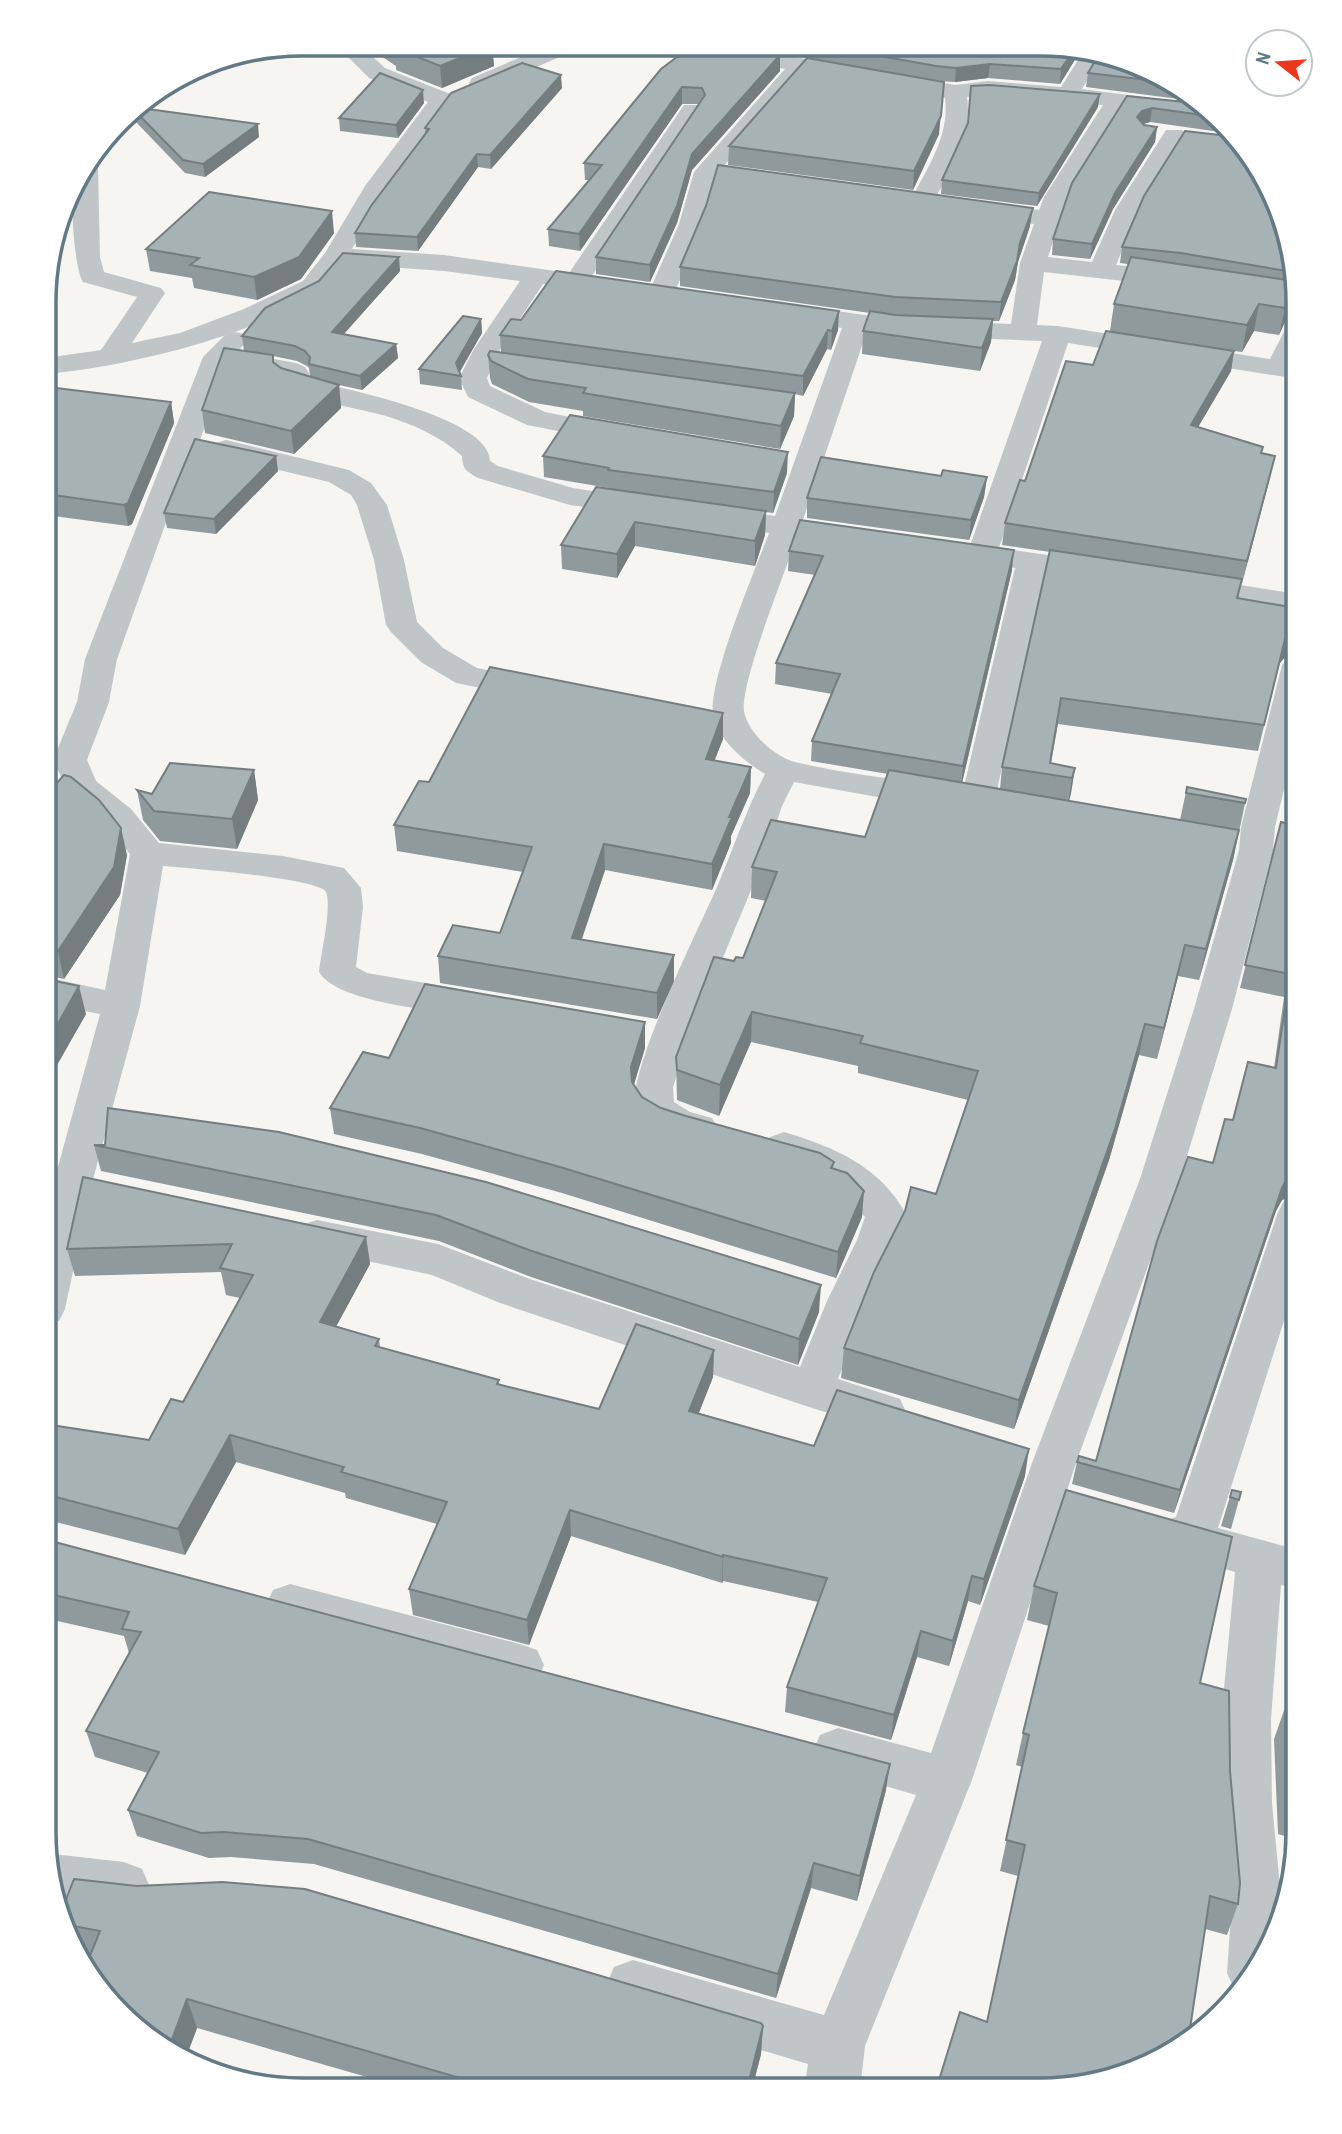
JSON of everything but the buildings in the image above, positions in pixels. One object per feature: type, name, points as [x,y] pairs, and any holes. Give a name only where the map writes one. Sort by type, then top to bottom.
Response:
[{"type":"street","points":[[758,56],[799,66],[955,92],[988,89],[1068,94],[1195,111]]},
{"type":"street","points":[[360,57],[377,73],[442,99]]},
{"type":"street","points":[[56,365],[187,339],[253,315],[312,286],[336,256],[374,191],[442,99],[543,57]]},
{"type":"street","points":[[1068,94],[1088,61]]},
{"type":"street","points":[[640,291],[691,224],[706,172],[799,66]]},
{"type":"street","points":[[955,92],[959,117],[948,150],[911,199],[1048,218]]},
{"type":"street","points":[[1023,331],[1033,263],[1056,198],[1116,102]]},
{"type":"street","points":[[575,282],[692,110]]},
{"type":"street","points":[[1100,125],[1124,128]]},
{"type":"street","points":[[1100,272],[1127,210],[1186,137],[1149,132]]},
{"type":"street","points":[[706,172],[789,183]]},
{"type":"street","points":[[86,184],[87,257],[92,277],[152,293],[111,354]]},
{"type":"street","points":[[336,256],[444,262],[687,298]]},
{"type":"street","points":[[1033,263],[1212,284],[1286,297]]},
{"type":"street","points":[[536,276],[481,362],[473,378],[478,391],[537,419],[644,439]]},
{"type":"street","points":[[282,300],[216,357],[105,647],[93,702],[70,760],[81,786],[119,817],[148,853],[283,867],[331,876],[343,888],[345,907],[337,972],[358,984],[506,1009]]},
{"type":"street","points":[[765,309],[893,327],[1058,334],[1286,369]]},
{"type":"street","points":[[857,322],[813,408],[794,463],[786,526],[741,655],[727,709],[719,724],[762,759],[784,770],[990,806],[1032,561]]},
{"type":"street","points":[[982,554],[1058,334]]},
{"type":"street","points":[[216,357],[286,369],[295,373],[292,383],[297,386],[408,414],[465,442],[476,454],[476,465],[520,482],[570,496],[877,539]]},
{"type":"street","points":[[481,362],[508,366]]},
{"type":"street","points":[[186,440],[339,476],[361,489],[372,505],[389,560],[402,625],[432,654],[467,676],[560,694]]},
{"type":"street","points":[[930,546],[1125,576]]},
{"type":"street","points":[[1165,582],[1286,601]]},
{"type":"street","points":[[592,1974],[835,2068],[947,1780],[1049,1481],[1160,1179],[1213,1009],[1286,717]]},
{"type":"street","points":[[784,770],[765,806],[748,854],[657,1035],[655,1110],[678,1124],[825,1160],[863,1186],[886,1214],[878,1240],[848,1301],[812,1390]]},
{"type":"street","points":[[56,1278],[91,1187],[89,1115],[121,1006],[148,853]]},
{"type":"street","points":[[56,992],[121,1006]]},
{"type":"street","points":[[89,1115],[130,1121]]},
{"type":"street","points":[[277,1227],[438,1260],[515,1291],[812,1390],[914,1421]]},
{"type":"street","points":[[1191,1540],[1285,1251]]},
{"type":"street","points":[[809,1289],[848,1301]]},
{"type":"street","points":[[1137,1525],[1279,1564],[1246,1720],[1247,1803],[1257,1914],[1255,1951]]},
{"type":"street","points":[[254,1595],[557,1675]]},
{"type":"street","points":[[799,1741],[947,1780]]},
{"type":"street","points":[[61,1881],[148,1889],[175,1888]]}]
